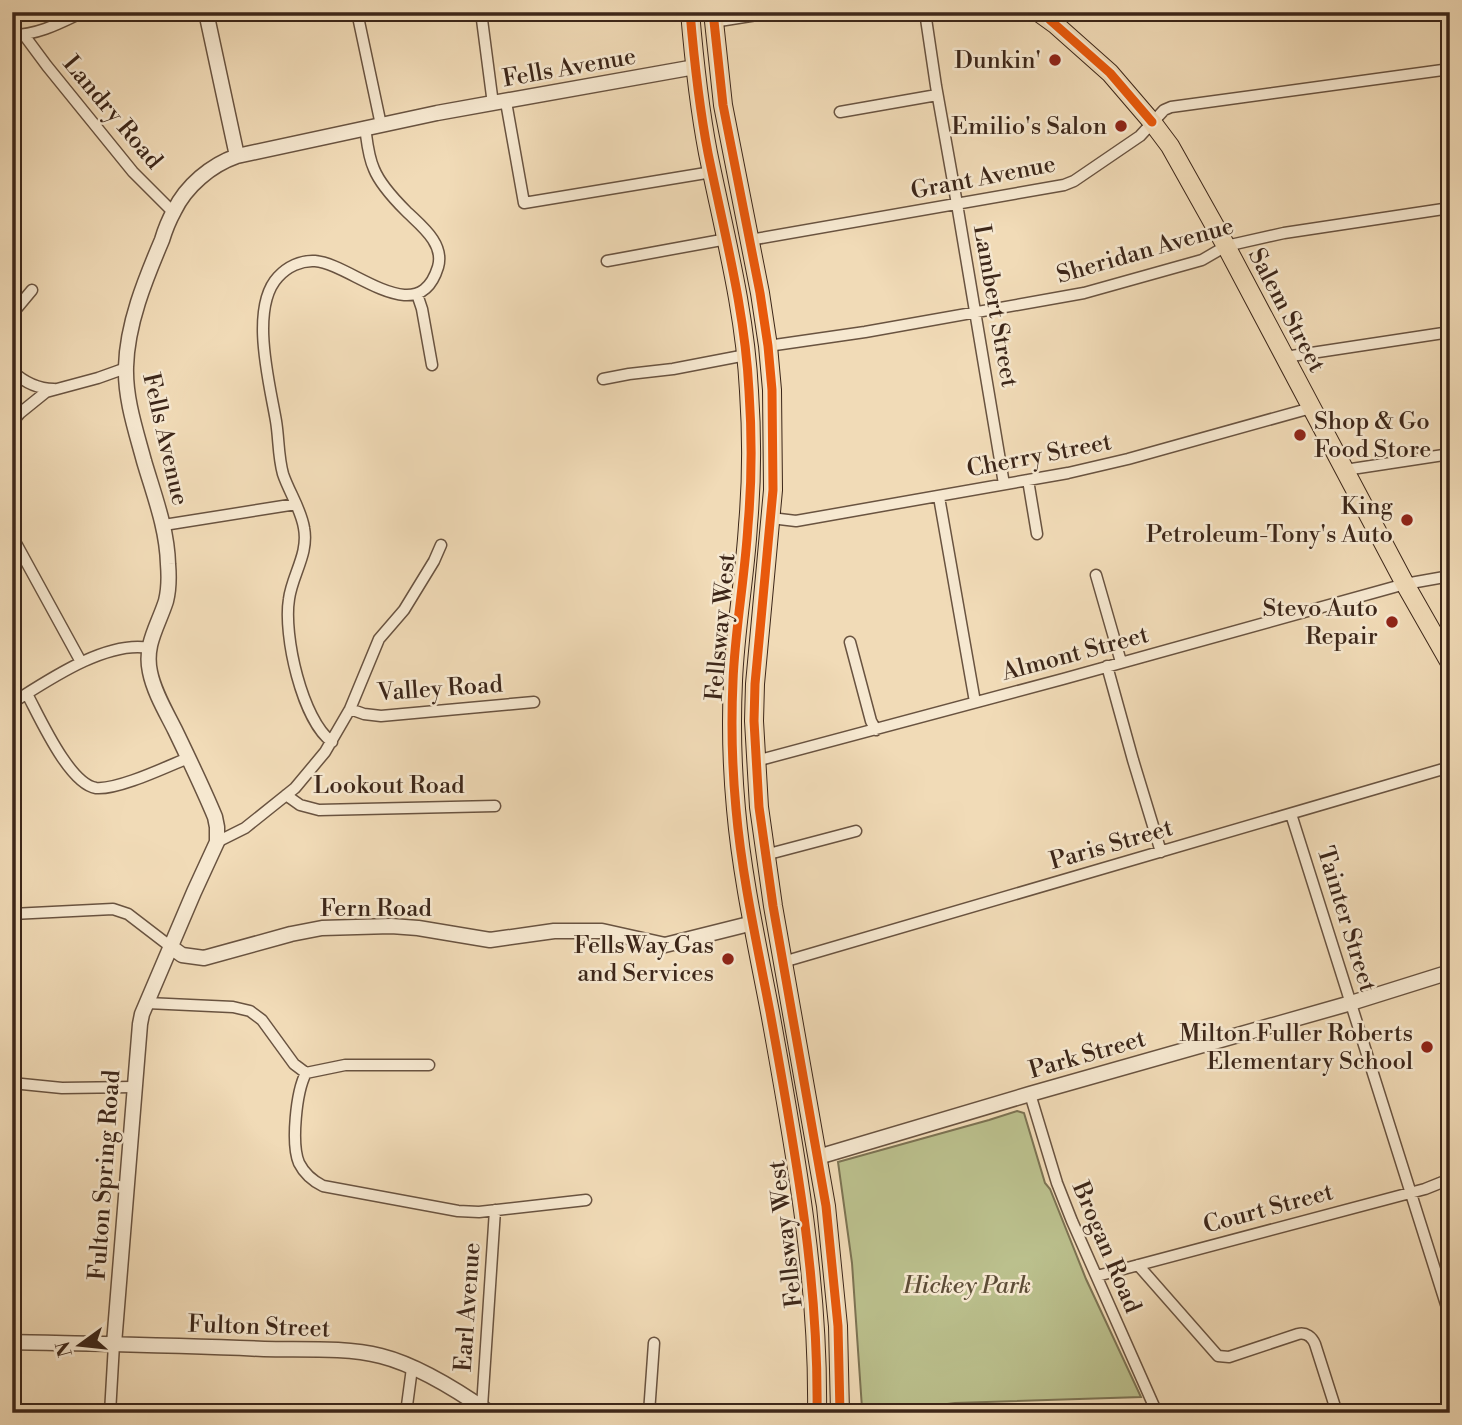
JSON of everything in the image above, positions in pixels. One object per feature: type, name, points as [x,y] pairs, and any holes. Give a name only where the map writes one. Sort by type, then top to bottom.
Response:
[{"type":"main road","name":"Fellsway West","points":[[690,12],[695,67],[712,172],[743,325],[751,418],[751,478],[732,712],[736,808],[753,923],[809,1242],[817,1362],[817,1413]]},
{"type":"main road","name":"Salem Street","points":[[1047,15],[1110,73],[1152,121],[1185,172],[1450,663]]},
{"type":"main road","name":"Fellsway West","points":[[713,17],[723,105],[768,346],[773,450],[771,518],[754,721],[759,807],[826,1206],[838,1326],[840,1413]]},
{"type":"street","points":[[18,35],[46,30],[83,12]]},
{"type":"street","points":[[206,12],[237,156]]},
{"type":"street","points":[[357,12],[381,125]]},
{"type":"street","points":[[481,12],[499,103],[524,203],[712,172]]},
{"type":"street","points":[[713,17],[776,12]]},
{"type":"street","name":"Lambert Street","points":[[925,12],[1004,484]]},
{"type":"street","name":"Landry Road","points":[[18,35],[47,66],[134,172],[173,212]]},
{"type":"street","name":"Fells Avenue","points":[[217,842],[215,817],[154,684],[148,659],[152,634],[166,600],[168,561],[164,526],[130,405],[126,368],[133,323],[142,290],[173,212],[188,190],[203,175],[237,156],[446,111],[695,67]]},
{"type":"street","name":"Grant Avenue","points":[[750,240],[1052,188],[1074,181],[1140,136],[1152,121],[1171,107],[1450,69]]},
{"type":"street","points":[[840,112],[937,95]]},
{"type":"street","points":[[332,742],[316,725],[305,700],[287,623],[290,593],[305,547],[303,523],[279,458],[277,424],[264,356],[264,314],[272,284],[289,268],[305,262],[326,263],[390,293],[404,295],[417,293],[430,282],[436,271],[438,250],[429,233],[393,197],[375,171],[365,127]]},
{"type":"street","name":"Sheridan Avenue","points":[[768,346],[865,332],[1084,293],[1202,260],[1226,246],[1284,233],[1450,208]]},
{"type":"street","points":[[607,261],[727,239]]},
{"type":"street","points":[[12,314],[32,290]]},
{"type":"street","points":[[417,293],[432,365]]},
{"type":"street","points":[[1285,358],[1450,332]]},
{"type":"street","points":[[603,379],[746,355]]},
{"type":"street","points":[[12,371],[31,384],[54,388],[98,378],[126,368]]},
{"type":"street","points":[[13,424],[40,395],[54,388]]},
{"type":"street","points":[[12,401],[13,424]]},
{"type":"street","name":"Cherry Street","points":[[771,518],[796,521],[1068,473],[1311,408]]},
{"type":"street","points":[[1345,470],[1450,454]]},
{"type":"street","points":[[1028,480],[1037,534]]},
{"type":"street","points":[[939,497],[975,702]]},
{"type":"street","points":[[164,526],[296,504]]},
{"type":"street","points":[[12,536],[81,662]]},
{"type":"street","points":[[217,842],[245,828],[286,795],[307,775],[332,742],[350,709],[379,639],[404,610],[441,545]]},
{"type":"street","points":[[1096,575],[1121,662]]},
{"type":"street","name":"Almont Street","points":[[756,761],[1405,584],[1450,576]]},
{"type":"street","points":[[850,642],[871,721],[876,730]]},
{"type":"street","points":[[12,703],[81,662],[123,648],[149,648]]},
{"type":"street","points":[[1107,666],[1161,852]]},
{"type":"street","points":[[27,694],[71,771],[94,788],[115,786],[188,758]]},
{"type":"street","name":"Valley Road","points":[[350,709],[381,716],[534,702]]},
{"type":"street","name":"Paris Street","points":[[783,962],[1450,767]]},
{"type":"street","name":"Lookout Road","points":[[286,795],[300,805],[319,810],[495,806]]},
{"type":"street","name":"Tainter Street","points":[[1291,814],[1410,1192],[1446,1294],[1450,1317]]},
{"type":"street","points":[[765,855],[856,831]]},
{"type":"street","name":"Fulton Spring Road","points":[[110,1413],[139,1024],[217,842]]},
{"type":"street","name":"Fern Road","points":[[12,914],[113,909],[128,914],[182,955],[204,958],[291,934],[336,927],[418,928],[491,940],[554,931],[602,932],[665,945],[753,923]]},
{"type":"street","name":"Park Street","points":[[818,1157],[1450,972]]},
{"type":"street","points":[[147,1003],[233,1007],[250,1011],[262,1020],[294,1063],[306,1073]]},
{"type":"street","points":[[429,1065],[345,1065],[306,1073],[299,1092],[296,1152],[300,1166],[317,1183],[458,1212],[586,1200]]},
{"type":"street","points":[[12,1083],[57,1088],[134,1087]]},
{"type":"street","name":"Brogan Road","points":[[1030,1094],[1056,1183],[1157,1413]]},
{"type":"street","name":"Court Street","points":[[1097,1276],[1425,1189],[1450,1179]]},
{"type":"street","name":"Earl Avenue","points":[[486,1410],[495,1210]]},
{"type":"street","points":[[1138,1265],[1218,1356],[1229,1357],[1298,1334],[1306,1334],[1315,1344],[1337,1413]]},
{"type":"street","name":"Fulton Street","points":[[12,1342],[356,1352],[384,1357],[412,1368],[486,1410]]},
{"type":"street","points":[[649,1413],[654,1343]]},
{"type":"street","points":[[406,1413],[412,1368]]},
{"type":"green space","name":"Hickey Park","points":[[1017,1111],[1024,1113],[1045,1183],[1050,1189],[1086,1279],[1141,1397],[955,1403],[908,1409],[862,1408],[852,1263],[838,1162]]},
{"type":"cycle path","points":[[690,12],[705,135],[743,331],[750,408],[749,508],[732,697],[736,809],[746,885],[788,1112],[803,1211],[814,1312],[817,1413]]},
{"type":"cycle path","points":[[713,12],[723,105],[760,293],[772,390],[773,490],[755,684],[754,721],[759,807],[773,906],[826,1206],[838,1326],[840,1413]]},
{"type":"cycle path","points":[[1050,20],[1110,73],[1152,122]]},
{"type":"place","name":"Dunkin'","points":[[1055,60]]},
{"type":"place","name":"Emilio's Salon","points":[[1121,126]]},
{"type":"place","name":"Shop & Go Food Store","points":[[1300,435]]},
{"type":"place","name":"King Petroleum-Tony's Auto","points":[[1407,520]]},
{"type":"place","name":"Stevo Auto Repair","points":[[1392,622]]},
{"type":"place","name":"FellsWay Gas and Services","points":[[728,959]]},
{"type":"place","name":"Milton Fuller Roberts Elementary School","points":[[1427,1047]]}]
